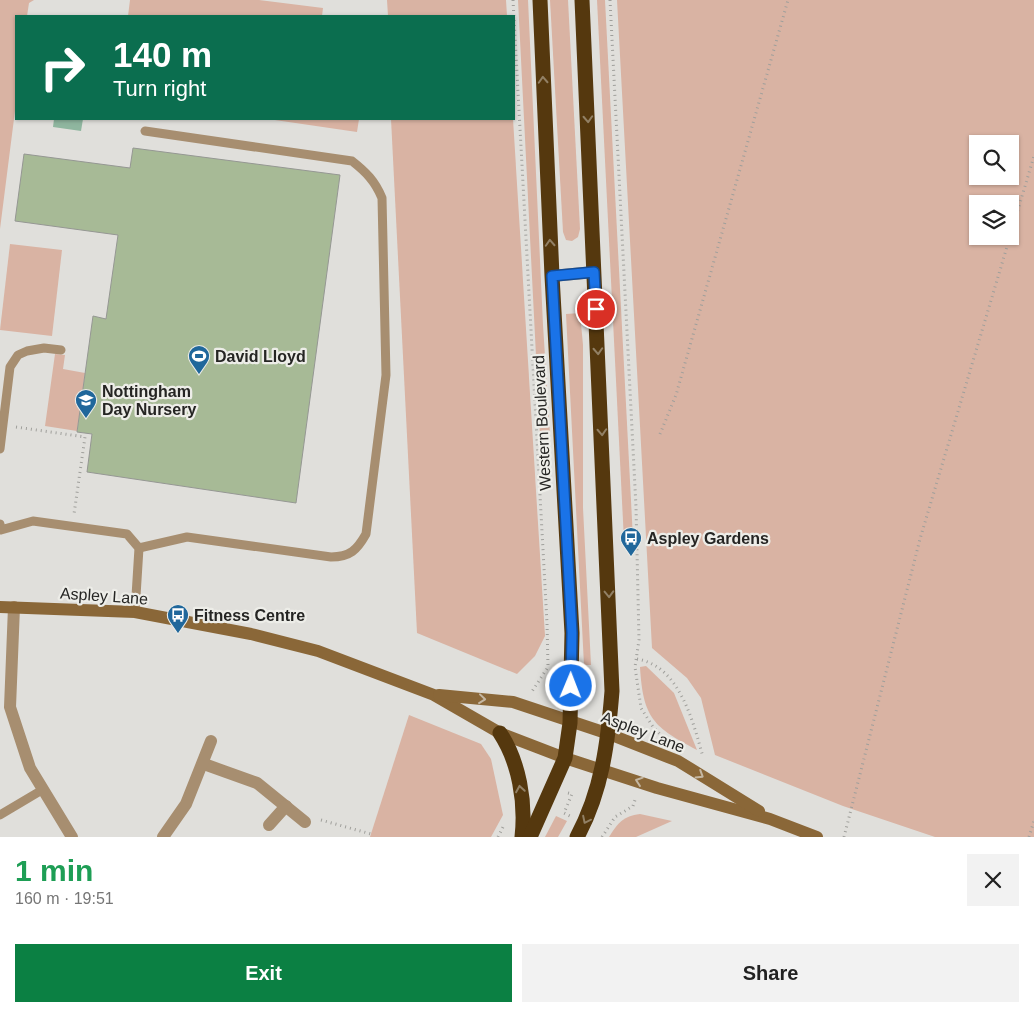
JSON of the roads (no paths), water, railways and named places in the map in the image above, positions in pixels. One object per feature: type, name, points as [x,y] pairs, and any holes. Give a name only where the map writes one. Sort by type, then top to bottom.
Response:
[{"type":"highway","name":"Western Boulevard","points":[[530,837],[565,758],[570,723],[572,633],[552,276],[540,0]]},
{"type":"highway","points":[[577,837],[592,809],[604,769],[612,691],[582,0]]},
{"type":"highway","points":[[500,733],[510,748],[520,787],[524,821],[522,837]]},
{"type":"main road","name":"Aspley Lane","points":[[0,607],[135,612],[251,634],[318,651],[434,694],[500,733],[565,758],[604,769],[657,788],[770,819],[817,837]]},
{"type":"main road","name":"Aspley Lane","points":[[434,694],[513,702],[570,723],[609,734],[678,761],[770,819]]},
{"type":"street","points":[[552,276],[594,272]]},
{"type":"street","points":[[14,607],[10,707],[30,768],[72,837]]},
{"type":"street","points":[[163,837],[186,804],[204,764],[211,741]]},
{"type":"street","points":[[204,764],[257,783],[305,822]]},
{"type":"street","points":[[269,825],[286,806]]},
{"type":"lane","points":[[139,548],[187,537],[331,557],[343,557],[353,551],[366,534],[386,375],[387,343],[382,198],[378,187],[367,172],[352,161],[145,131]]},
{"type":"lane","points":[[0,449],[10,367],[18,355],[44,348],[61,350]]},
{"type":"lane","points":[[1,527],[33,521],[128,534],[139,548],[135,612]]},
{"type":"lane","points":[[0,815],[42,790]]},
{"type":"place","name":"David Lloyd","points":[[199,375]]},
{"type":"place","name":"Nottingham Day Nursery","points":[[86,419]]},
{"type":"place","name":"Aspley Gardens","points":[[631,557]]},
{"type":"place","name":"Fitness Centre","points":[[178,634]]}]
